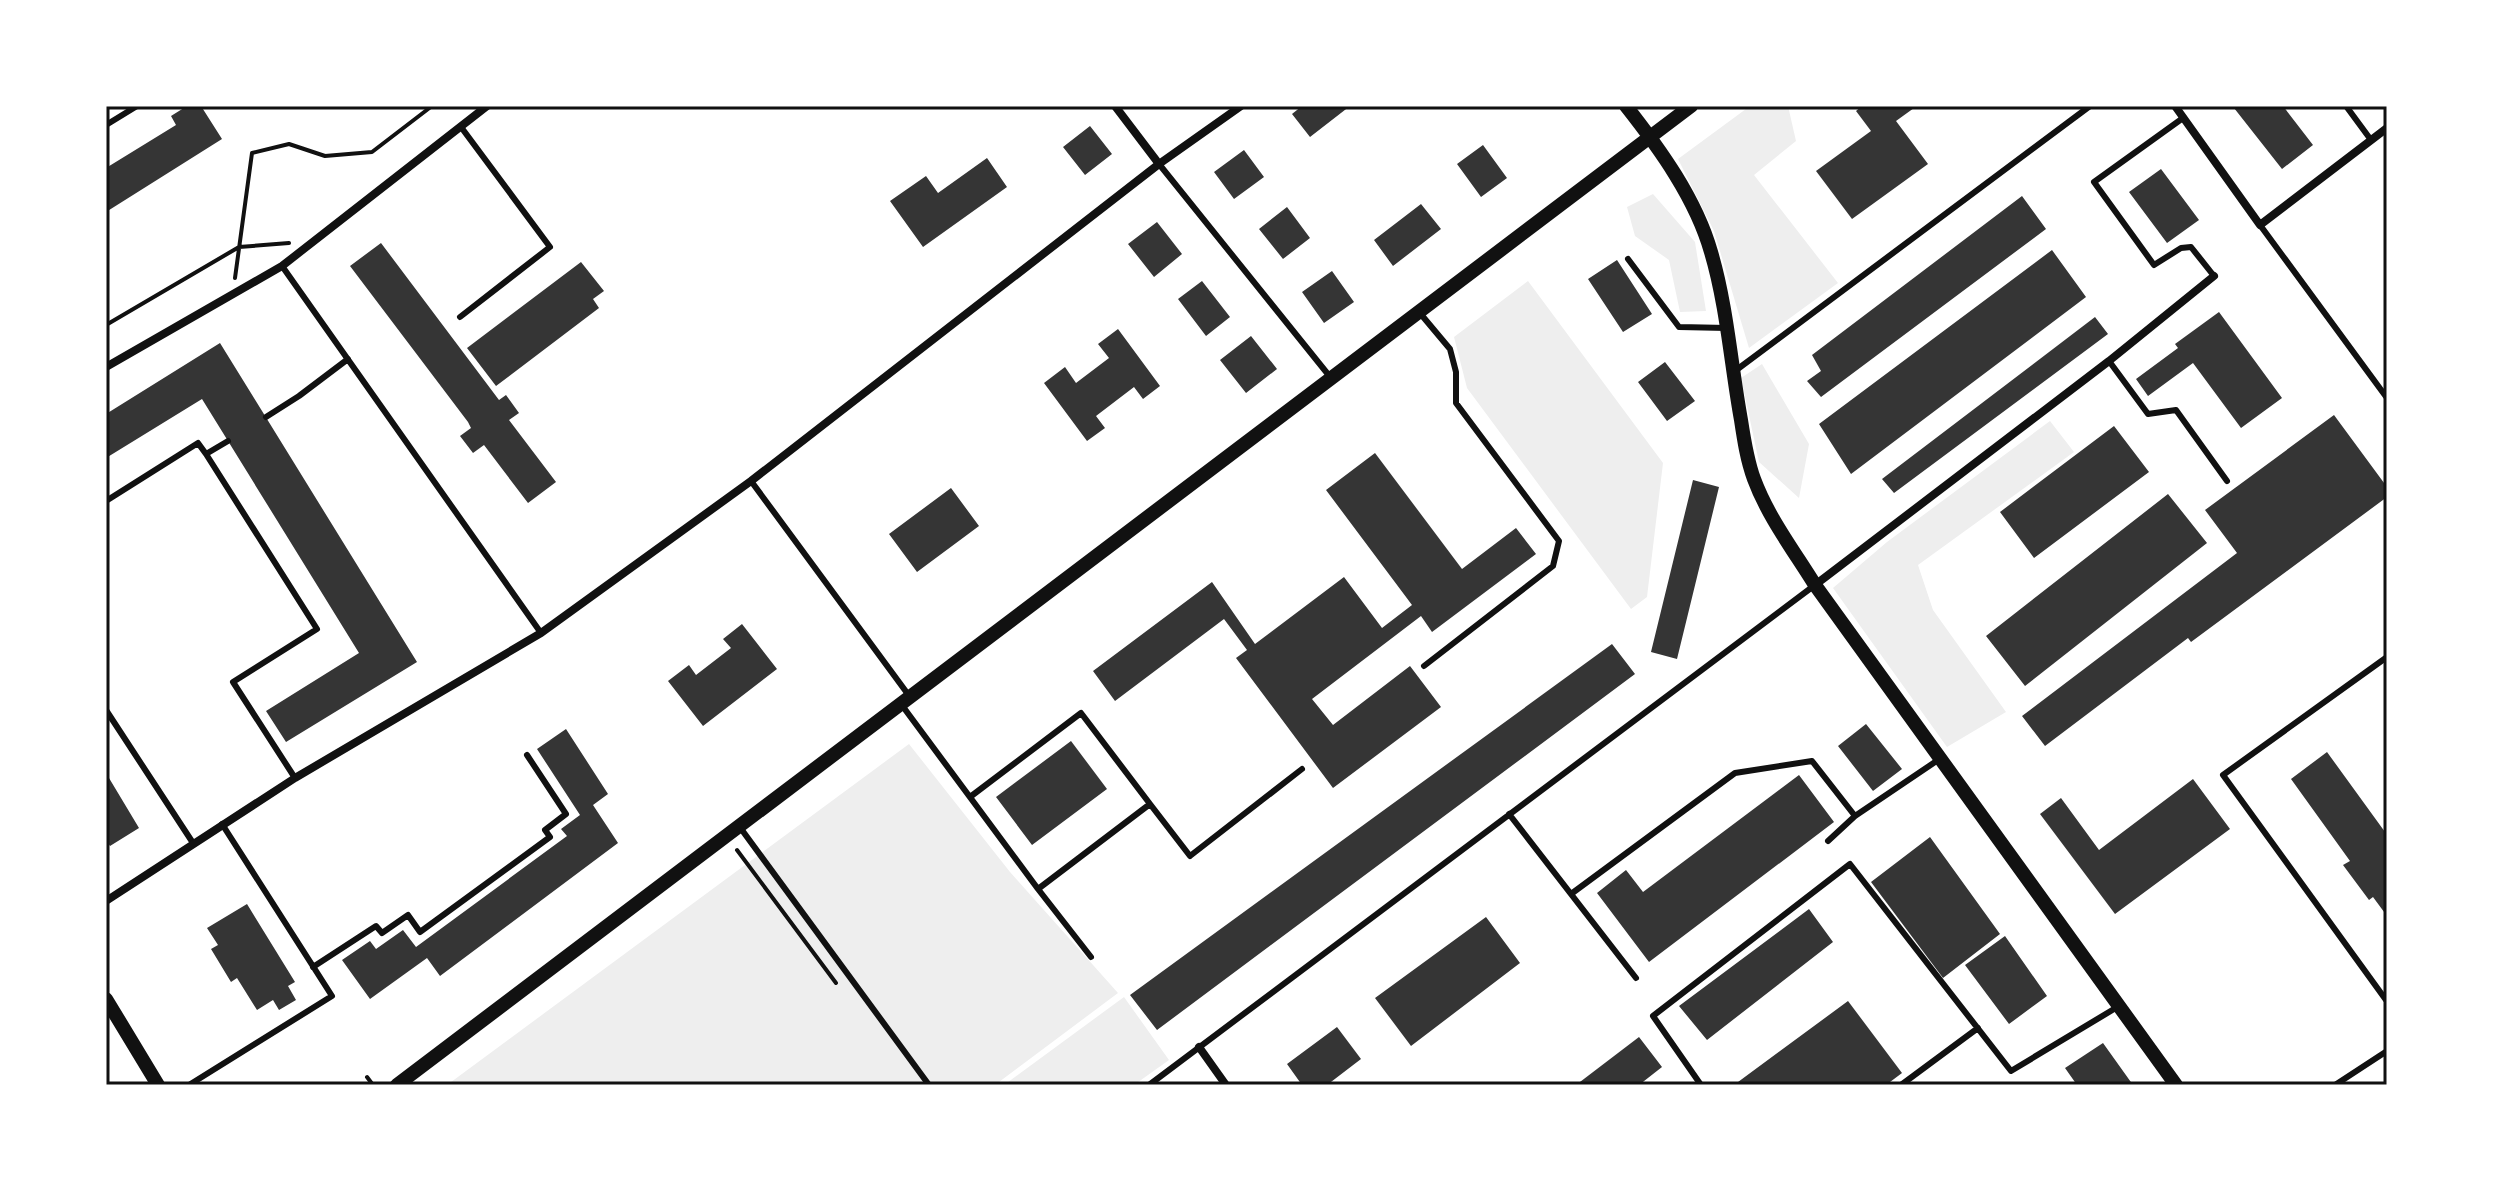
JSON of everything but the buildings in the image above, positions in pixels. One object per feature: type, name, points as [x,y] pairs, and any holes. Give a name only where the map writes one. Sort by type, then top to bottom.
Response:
[{"type":"street","points":[[106,367],[282,266],[487,106]]},
{"type":"street","points":[[1115,106],[1159,164]]},
{"type":"street","points":[[106,901],[295,778],[541,633],[751,481],[1159,164],[1241,106]]},
{"type":"street","points":[[1626,106],[1650,136],[1688,197],[1711,251],[1746,448],[1754,478],[1767,507],[1815,585],[2176,1085]]},
{"type":"street","points":[[397,1085],[1691,106]]},
{"type":"street","points":[[2175,106],[2260,225],[2387,128]]},
{"type":"street","points":[[1815,585],[2109,361],[2214,276]]},
{"type":"street","points":[[106,999],[158,1085]]},
{"type":"street","points":[[1199,1047],[1226,1085]]},
{"type":"lane","points":[[106,125],[137,106]]},
{"type":"lane","points":[[1733,374],[2090,106]]},
{"type":"lane","points":[[2346,106],[2371,140]]},
{"type":"lane","points":[[2183,118],[2094,182],[2154,265],[2181,248],[2191,247],[2214,276]]},
{"type":"lane","points":[[460,317],[550,247],[461,127]]},
{"type":"lane","points":[[1159,164],[1331,378]]},
{"type":"lane","points":[[2260,225],[2387,398]]},
{"type":"lane","points":[[1628,259],[1679,327],[1727,328]]},
{"type":"lane","points":[[282,266],[541,633]]},
{"type":"lane","points":[[1419,312],[1450,349],[1456,372],[1456,403],[1559,541],[1553,566],[1424,666]]},
{"type":"lane","points":[[266,417],[348,359]]},
{"type":"lane","points":[[2109,361],[2148,414],[2176,410],[2227,481]]},
{"type":"lane","points":[[206,454],[228,441]]},
{"type":"lane","points":[[106,501],[198,443],[206,454],[317,629],[233,682],[295,778]]},
{"type":"lane","points":[[751,481],[906,700],[970,797],[1091,957]]},
{"type":"lane","points":[[1149,1085],[1815,585]]},
{"type":"lane","points":[[2386,1000],[2223,775],[2387,657]]},
{"type":"lane","points":[[106,710],[193,843]]},
{"type":"lane","points":[[970,797],[1081,713],[1190,856],[1302,769]]},
{"type":"lane","points":[[313,967],[376,926],[382,933],[408,915],[420,932],[550,837],[545,830],[566,814],[527,755]]},
{"type":"lane","points":[[1828,841],[1855,816],[1940,758]]},
{"type":"lane","points":[[1571,894],[1735,773],[1812,761],[1855,816]]},
{"type":"lane","points":[[1038,889],[1150,804]]},
{"type":"lane","points":[[1509,814],[1636,978]]},
{"type":"lane","points":[[189,1085],[332,996],[222,824]]},
{"type":"lane","points":[[739,826],[929,1085]]},
{"type":"lane","points":[[1701,1085],[1653,1016],[1850,864],[2011,1071],[2119,1006]]},
{"type":"lane","points":[[1901,1085],[1978,1028]]},
{"type":"lane","points":[[2335,1085],[2387,1051]]},
{"type":"path","points":[[233,292],[252,153],[289,144],[325,156],[372,152],[432,106]]},
{"type":"path","points":[[106,325],[239,247],[289,243]]},
{"type":"path","points":[[737,850],[838,986]]},
{"type":"path","points":[[367,1077],[373,1085]]},
{"type":"shaded area","points":[[1750,106],[1788,106],[1796,141],[1754,175],[1838,283],[1749,348],[1714,231],[1678,159]]},
{"type":"shaded area","points":[[1653,194],[1695,242],[1706,311],[1680,312],[1669,260],[1635,236],[1627,207]]},
{"type":"shaded area","points":[[1528,281],[1663,463],[1647,597],[1631,609],[1467,388],[1454,337]]},
{"type":"shaded area","points":[[1762,364],[1809,444],[1799,498],[1759,462],[1741,378]]},
{"type":"shaded area","points":[[2050,421],[2074,452],[1918,565],[1933,610],[2006,712],[1947,747],[1833,588],[1887,542]]},
{"type":"shaded area","points":[[909,744],[1010,872],[1118,993],[995,1085],[447,1085]]},
{"type":"shaded area","points":[[1124,997],[1169,1060],[1134,1085],[1004,1085]]}]
